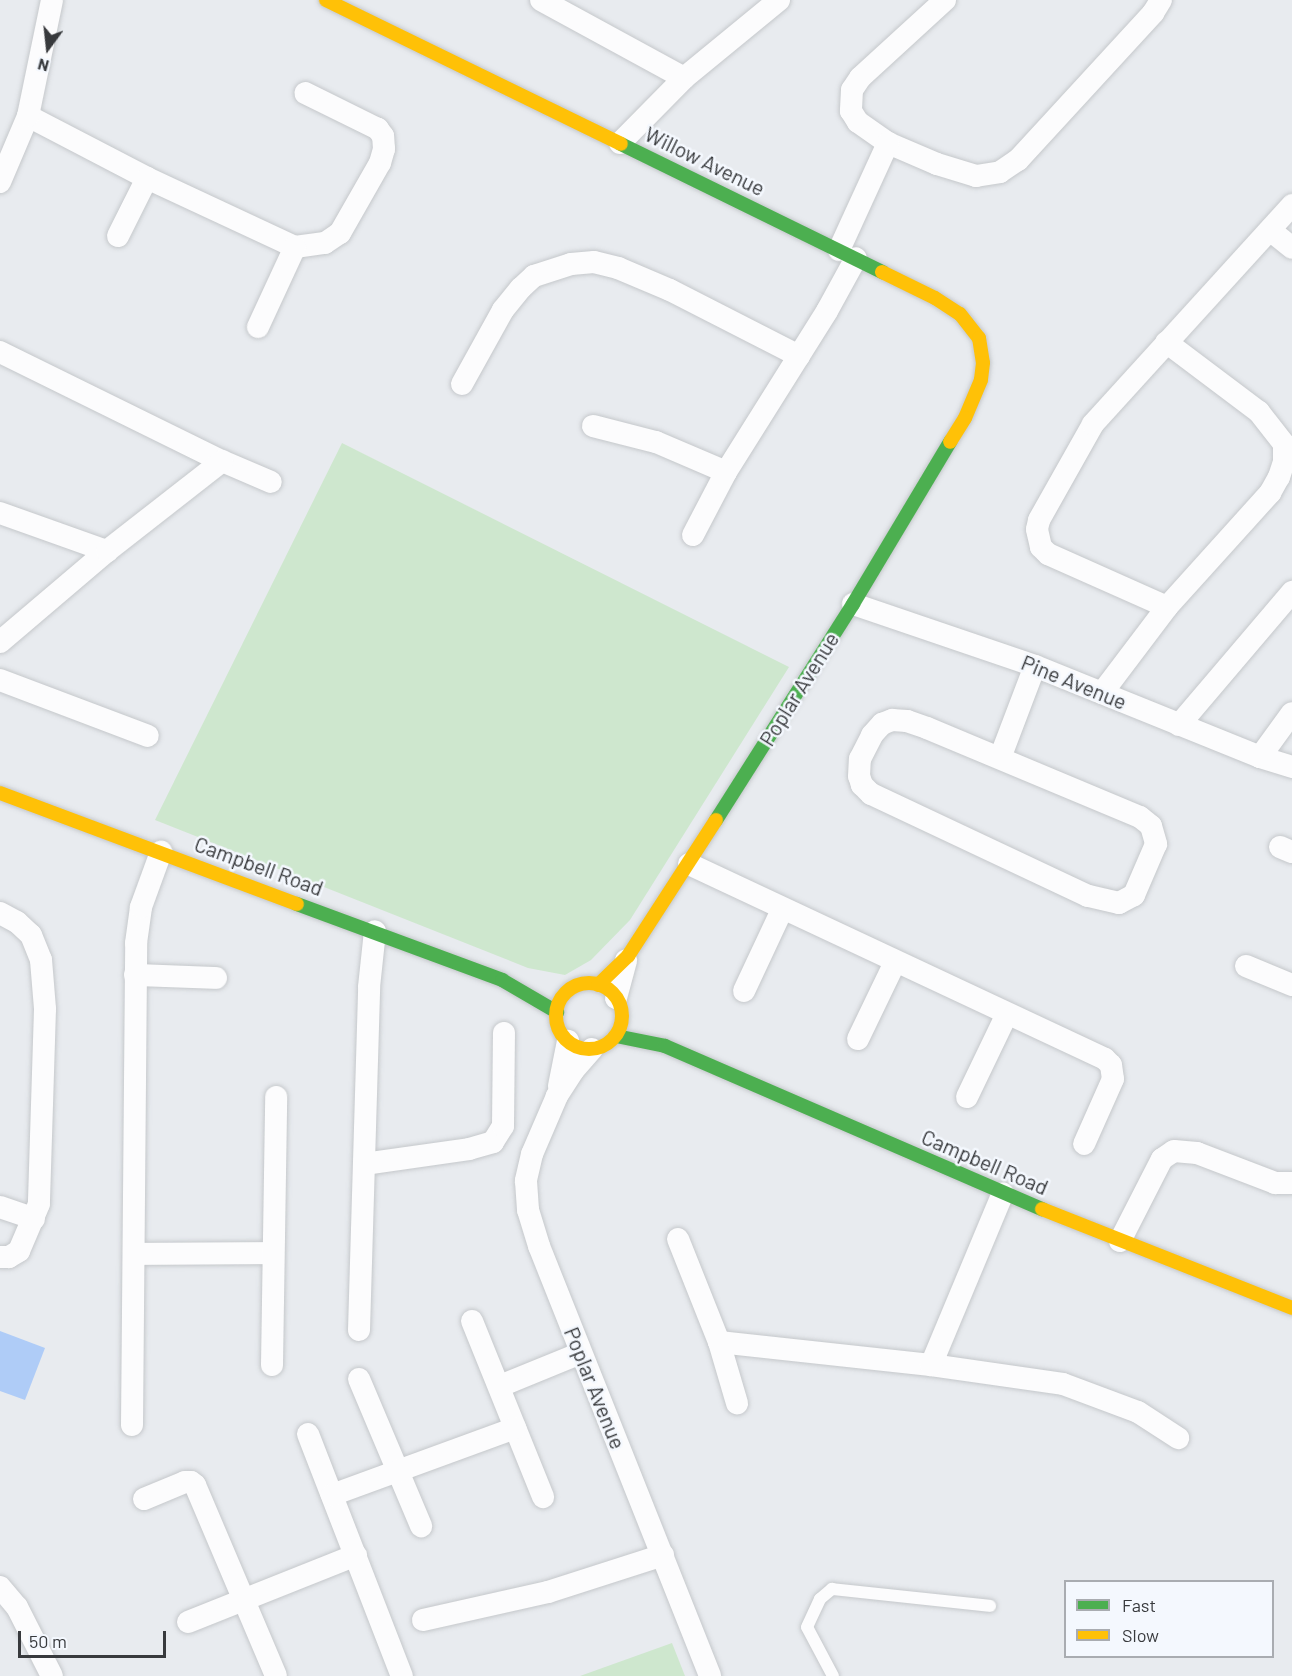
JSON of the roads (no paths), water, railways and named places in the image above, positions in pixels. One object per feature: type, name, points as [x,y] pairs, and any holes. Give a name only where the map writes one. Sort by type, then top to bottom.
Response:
[{"type":"street","points":[[0,182],[28,116],[52,0]]},
{"type":"street","name":"Willow Avenue","points":[[326,0],[847,254],[935,298],[960,314],[973,327],[979,338],[983,363],[978,393],[965,418]]},
{"type":"street","points":[[541,0],[684,78]]},
{"type":"street","points":[[620,143],[684,78],[779,0]]},
{"type":"street","points":[[945,0],[874,63],[852,90],[851,111],[858,122],[888,143],[962,174],[976,176],[1000,172],[1018,160],[1154,13],[1161,0]]},
{"type":"street","points":[[28,116],[147,178],[295,247],[326,243],[340,233],[380,163],[384,150],[383,136],[378,129],[305,93]]},
{"type":"street","points":[[693,535],[726,472],[799,356],[847,254],[888,143]]},
{"type":"street","points":[[118,236],[147,178]]},
{"type":"street","points":[[1167,606],[1055,559],[1041,547],[1037,529],[1039,520],[1093,424],[1292,205]]},
{"type":"street","points":[[1270,230],[1292,248]]},
{"type":"street","points":[[258,327],[295,247]]},
{"type":"street","points":[[462,384],[503,310],[521,288],[534,276],[571,264],[594,262],[618,268],[712,310],[799,356]]},
{"type":"street","points":[[1102,693],[1167,606],[1270,493],[1280,477],[1284,444],[1259,412],[1166,342]]},
{"type":"street","points":[[0,352],[222,461],[271,482]]},
{"type":"street","name":"Poplar Avenue","points":[[612,999],[628,956],[689,864],[853,604],[965,418]]},
{"type":"street","points":[[592,426],[656,442],[726,472]]},
{"type":"street","points":[[0,642],[107,551],[222,461]]},
{"type":"street","points":[[0,513],[107,551]]},
{"type":"street","points":[[1179,724],[1292,592]]},
{"type":"street","name":"Pine Avenue","points":[[853,604],[1035,666],[1260,757],[1292,767]]},
{"type":"street","points":[[1000,758],[1035,666]]},
{"type":"street","points":[[0,680],[148,736]]},
{"type":"street","points":[[1260,757],[1292,713]]},
{"type":"street","points":[[892,720],[927,728],[1000,758],[1140,817],[1151,826],[1155,835],[1153,855],[1130,900],[1119,903],[1088,896],[871,794],[862,785],[859,776],[860,759],[872,735],[882,724],[892,720]]},
{"type":"street","name":"Campbell Road","points":[[0,793],[502,980],[564,995]]},
{"type":"street","points":[[132,1425],[135,975],[141,907],[161,852]]},
{"type":"street","points":[[689,864],[782,910],[1105,1059],[1111,1065],[1113,1079],[1084,1144]]},
{"type":"street","points":[[744,991],[782,910]]},
{"type":"street","points":[[0,913],[17,922],[32,935],[41,960],[44,980],[41,1193],[34,1219],[20,1251],[9,1257],[0,1257]]},
{"type":"street","points":[[359,1330],[369,987],[375,931]]},
{"type":"street","points":[[858,1039],[895,962]]},
{"type":"street","points":[[1245,966],[1292,985]]},
{"type":"street","points":[[135,975],[216,978]]},
{"type":"street","name":"Campbell Road","points":[[502,980],[557,1011]]},
{"type":"street","points":[[579,985],[612,999],[616,1036],[601,1047],[592,1049],[575,1046],[568,1041],[558,1028],[557,1011],[564,995],[579,985]]},
{"type":"street","name":"Campbell Road","points":[[612,999],[665,1046]]},
{"type":"street","points":[[967,1097],[1007,1014]]},
{"type":"street","points":[[364,1164],[469,1149],[494,1142],[503,1126],[504,1033]]},
{"type":"street","name":"Campbell Road","points":[[616,1036],[665,1046],[1120,1242],[1292,1308]]},
{"type":"street","name":"Poplar Avenue","points":[[557,1096],[568,1041]]},
{"type":"street","name":"Poplar Avenue","points":[[592,1049],[573,1071],[557,1096],[527,1168],[525,1194],[532,1227],[710,1676]]},
{"type":"street","points":[[272,1365],[276,1097]]},
{"type":"street","points":[[1120,1242],[1162,1159],[1174,1151],[1197,1153],[1275,1183],[1292,1183]]},
{"type":"street","points":[[931,1365],[1004,1193]]},
{"type":"street","points":[[0,1207],[34,1219]]},
{"type":"street","points":[[678,1239],[718,1342],[737,1403]]},
{"type":"street","points":[[134,1254],[273,1253]]},
{"type":"street","points":[[472,1321],[543,1497]]},
{"type":"street","points":[[718,1342],[931,1365],[1063,1384],[1138,1412],[1178,1438]]},
{"type":"street","points":[[500,1386],[581,1353]]},
{"type":"street","points":[[359,1379],[421,1526]]},
{"type":"street","points":[[332,1495],[515,1428]]},
{"type":"street","points":[[308,1434],[402,1676]]},
{"type":"street","points":[[144,1499],[185,1482],[193,1483],[276,1676]]},
{"type":"street","points":[[188,1622],[356,1555]]},
{"type":"street","points":[[423,1620],[548,1592],[663,1555]]},
{"type":"street","points":[[0,1587],[17,1607],[52,1676]]},
{"type":"lane","points":[[833,1676],[807,1627],[820,1599],[832,1589],[990,1606]]},
{"type":"water","points":[[0,1331],[45,1348],[25,1400],[0,1391]]}]
